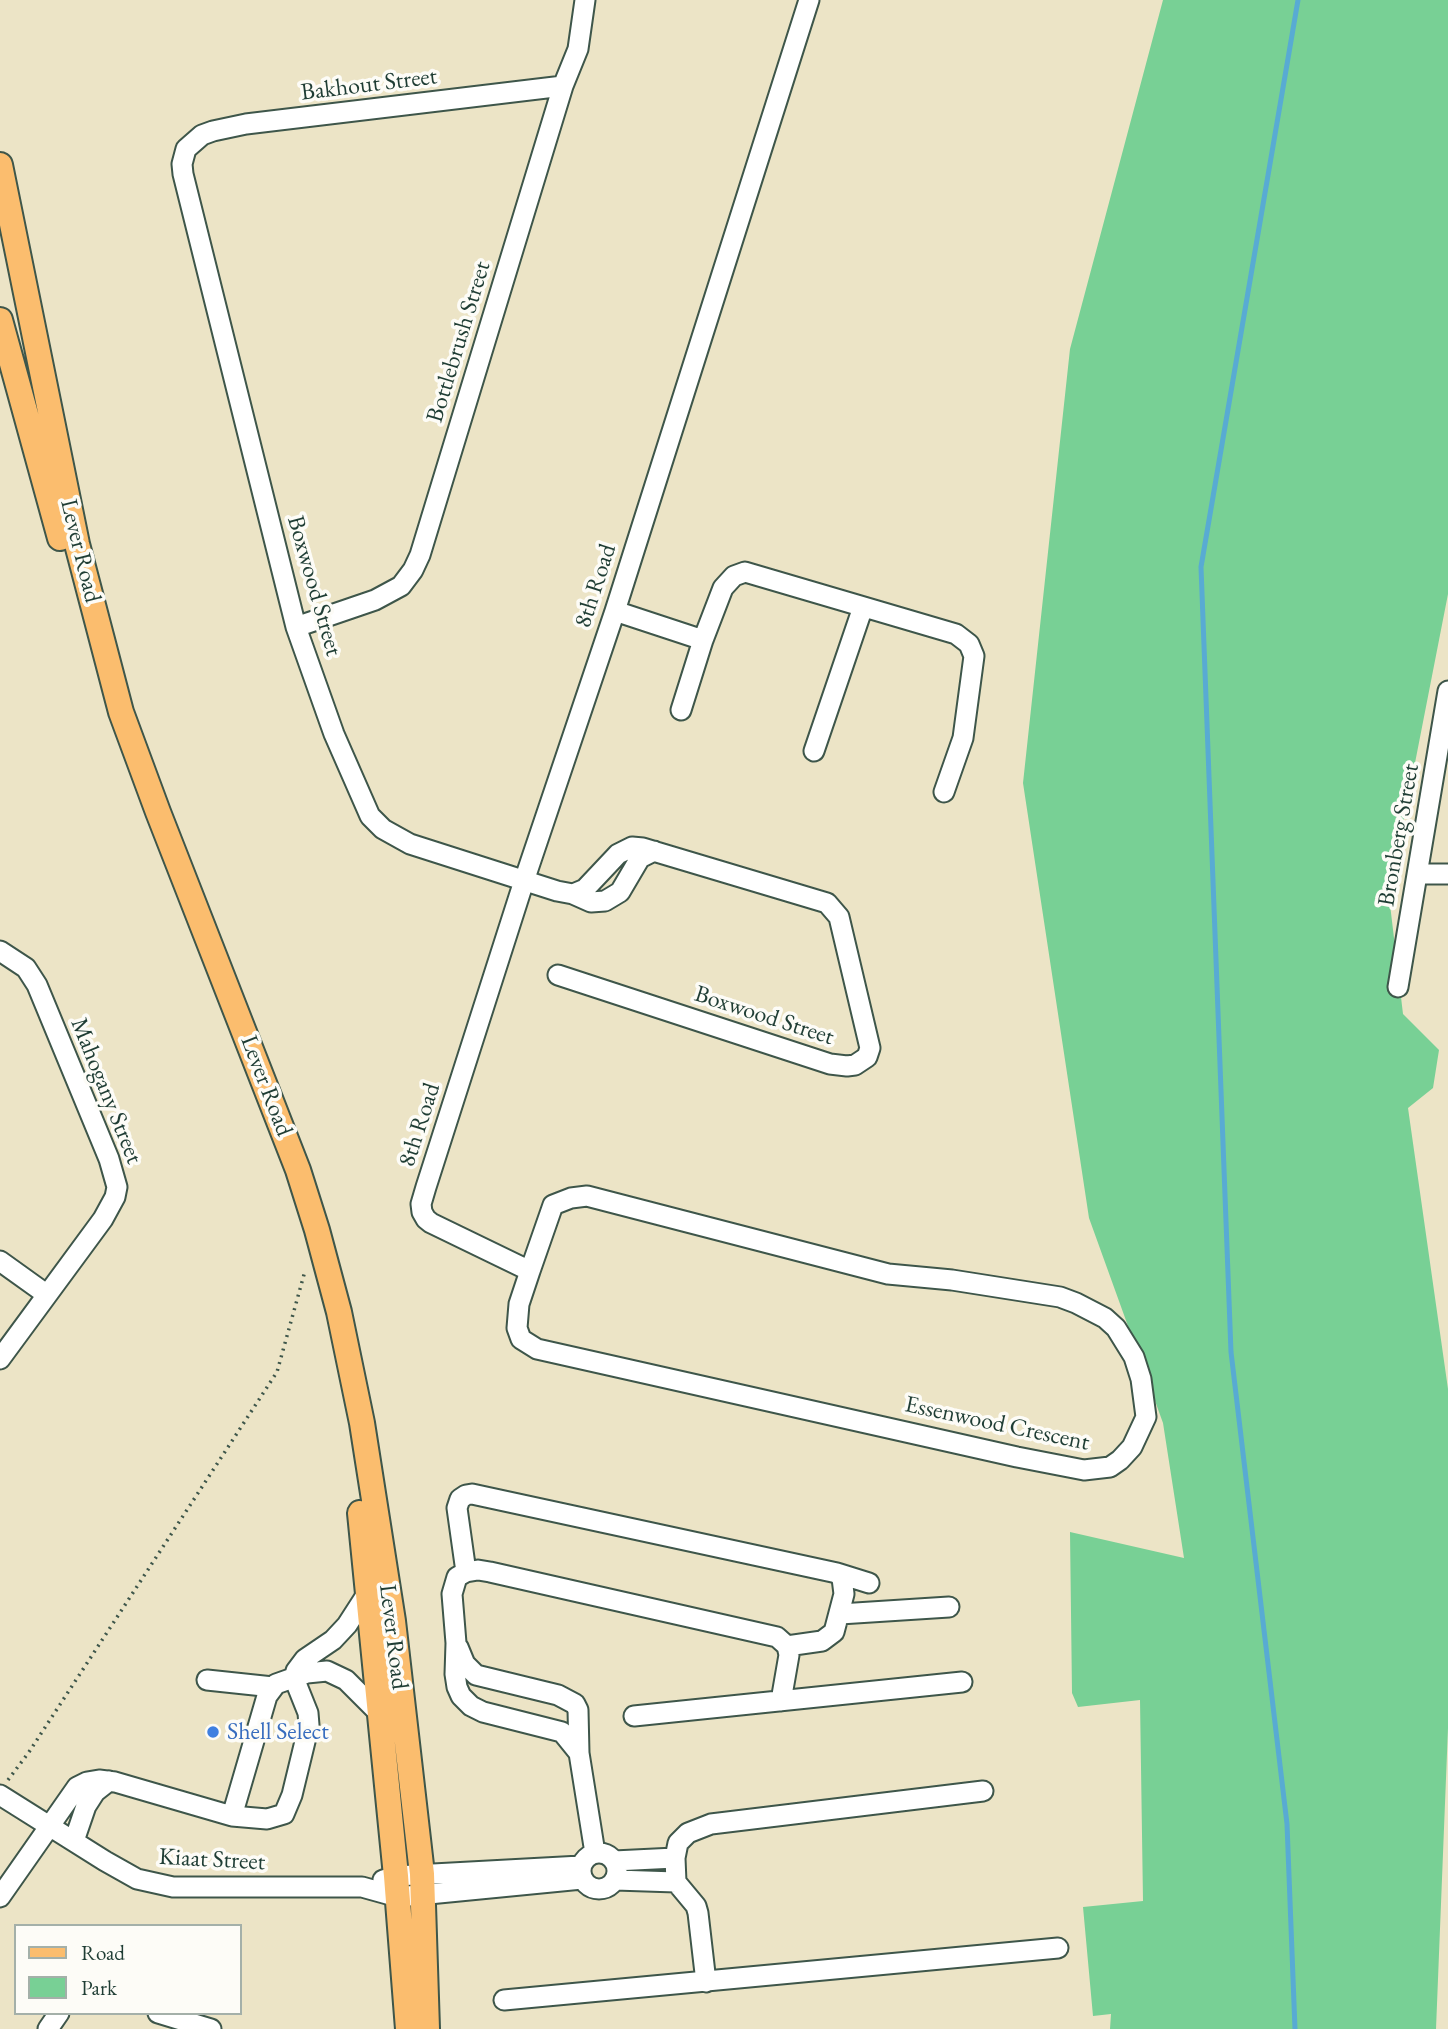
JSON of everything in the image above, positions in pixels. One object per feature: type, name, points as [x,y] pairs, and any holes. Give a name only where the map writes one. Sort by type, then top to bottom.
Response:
[{"type":"main road","name":"Lever Road","points":[[0,165],[76,544],[121,712],[162,824],[298,1170],[339,1312],[362,1423],[393,1621],[423,1885],[427,2029]]},
{"type":"main road","name":"Lever Road","points":[[0,320],[116,726],[201,954],[276,1138],[313,1242],[352,1426],[397,1886],[408,2029]]},
{"type":"street","name":"Bottlebrush Street","points":[[296,627],[374,600],[401,586],[420,555],[563,86],[578,49],[585,0]]},
{"type":"street","name":"8th Road","points":[[530,1272],[426,1219],[421,1204],[524,881],[615,611],[809,0]]},
{"type":"street","name":"Bakhout Street","points":[[186,149],[202,135],[246,124],[563,86]]},
{"type":"street","name":"Boxwood Street","points":[[186,149],[182,164],[183,174],[296,627],[334,734],[365,808],[375,822],[390,834],[410,844],[573,894],[591,902],[614,897],[620,892],[640,858],[654,851]]},
{"type":"street","points":[[681,710],[703,640],[727,582],[745,572],[956,634],[973,649],[972,677],[963,738],[944,792]]},
{"type":"street","points":[[814,751],[863,607]]},
{"type":"street","points":[[615,611],[703,640]]},
{"type":"street","name":"Bronberg Street","points":[[1398,987],[1448,691]]},
{"type":"street","name":"Boxwood Street","points":[[558,975],[830,1064],[847,1066],[862,1061],[867,1057],[870,1048],[839,917],[834,909],[821,900],[643,848],[625,849],[613,858],[585,889],[573,894]]},
{"type":"street","points":[[1418,874],[1448,874]]},
{"type":"street","name":"Mahogany Street","points":[[0,951],[26,968],[37,985],[116,1178],[115,1197],[103,1219],[0,1359]]},
{"type":"street","name":"Essenwood Crescent","points":[[587,1196],[888,1274],[952,1280],[1060,1297],[1105,1318],[1116,1328],[1134,1357],[1141,1379],[1146,1416],[1132,1447],[1120,1460],[1110,1467],[1084,1469],[1017,1457],[537,1349],[521,1339],[517,1328],[519,1304],[530,1272],[553,1205],[571,1198],[587,1196]]},
{"type":"street","points":[[0,1261],[46,1294]]},
{"type":"street","points":[[466,1572],[457,1508],[460,1499],[472,1494],[837,1573],[869,1583]]},
{"type":"street","points":[[579,1753],[562,1732],[483,1712],[460,1696],[457,1687],[452,1594],[457,1577],[478,1570],[780,1639],[787,1646],[788,1666],[781,1701]]},
{"type":"street","points":[[787,1646],[815,1643],[834,1632],[844,1586],[837,1573]]},
{"type":"street","points":[[0,1898],[77,1787],[93,1780],[109,1781],[232,1816],[273,1819],[284,1814],[288,1808],[309,1725],[309,1713],[294,1678],[301,1663],[333,1640],[347,1625],[367,1594]]},
{"type":"street","points":[[840,1614],[949,1607]]},
{"type":"street","points":[[456,1643],[465,1664],[476,1675],[558,1695],[575,1704],[579,1722],[586,1866],[594,1889],[609,1886],[614,1870]]},
{"type":"street","points":[[207,1679],[273,1687],[317,1671],[336,1674],[346,1680],[379,1712]]},
{"type":"street","points":[[634,1716],[962,1682]]},
{"type":"street","points":[[232,1816],[267,1696],[273,1687]]},
{"type":"street","points":[[74,1841],[86,1806],[95,1791],[109,1781]]},
{"type":"street","name":"Kiaat Street","points":[[4,1788],[51,1826],[137,1879],[173,1887],[423,1885],[586,1866]]},
{"type":"street","points":[[706,1982],[698,1913],[676,1882],[675,1858],[678,1843],[688,1833],[711,1824],[983,1791]]},
{"type":"street","points":[[586,1866],[603,1854],[614,1870],[676,1882]]},
{"type":"street","points":[[614,1870],[675,1858]]},
{"type":"street","points":[[504,2000],[1058,1948]]},
{"type":"street","points":[[165,2015],[211,2029]]},
{"type":"path","points":[[4,1788],[277,1372],[313,1242]]},
{"type":"green space","points":[[1163,0],[1448,0],[1448,594],[1389,896],[1403,1014],[1439,1050],[1433,1088],[1408,1108],[1448,1389],[1448,1728],[1436,2029],[1110,2029],[1111,2014],[1093,2016],[1083,1907],[1143,1901],[1140,1700],[1078,1707],[1072,1693],[1070,1532],[1184,1558],[1163,1423],[1089,1218],[1023,783],[1070,349]]},
{"type":"waterway","points":[[1295,2029],[1287,1824],[1231,1352],[1201,567],[1298,0]]},
{"type":"place","name":"Shell Select","points":[[213,1732]]}]
